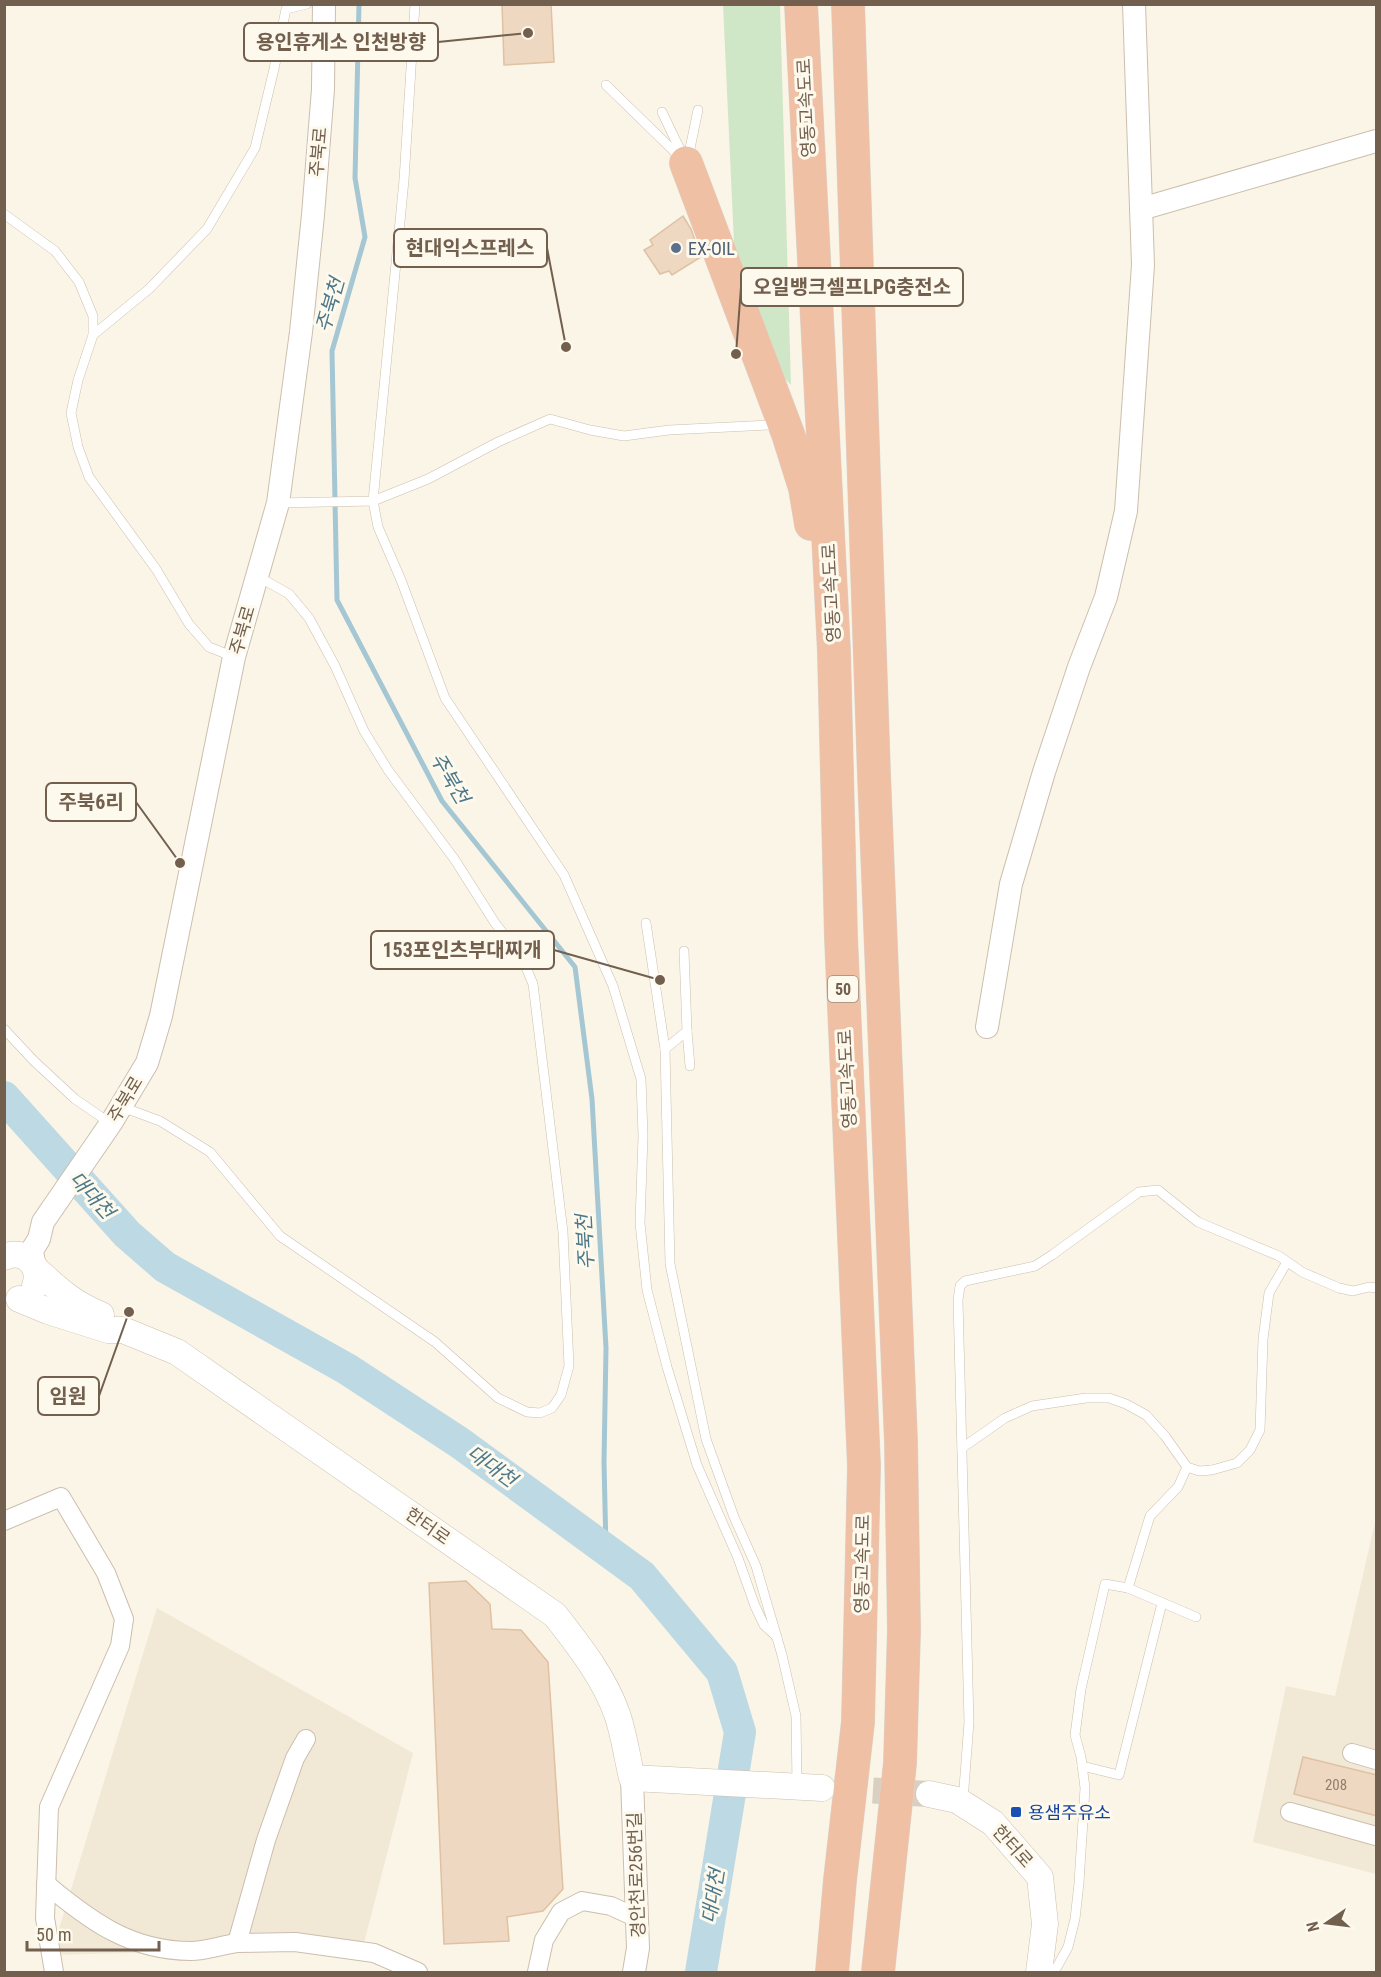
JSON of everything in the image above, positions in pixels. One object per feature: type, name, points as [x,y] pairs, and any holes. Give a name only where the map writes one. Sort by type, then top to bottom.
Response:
[{"type":"highway","name":"영동고속도로","points":[[801,4],[834,652],[841,938],[864,1466],[858,1722],[832,1972]]},
{"type":"highway","name":"영동고속도로","points":[[848,4],[873,751],[902,1442],[904,1630],[900,1763],[878,1972]]},
{"type":"highway","points":[[686,164],[788,434],[805,488],[834,652]]},
{"type":"main road","points":[[6,1256],[22,1255],[35,1267],[38,1278],[32,1292],[12,1298]]},
{"type":"main road","name":"한터로","points":[[35,1267],[64,1295],[78,1305],[114,1321],[123,1330]]},
{"type":"main road","name":"한터로","points":[[12,1298],[108,1330],[123,1330],[177,1352],[555,1616],[586,1654],[612,1704],[632,1778]]},
{"type":"main road","points":[[632,1778],[822,1788]]},
{"type":"main road","name":"한터로","points":[[929,1794],[957,1800],[993,1823],[1040,1876],[1045,1924],[1039,1972]]},
{"type":"street","name":"주북로","points":[[6,1256],[12,1244],[43,1222],[112,1121],[147,1063],[161,1016],[234,657],[257,576],[287,503],[323,90],[324,4]]},
{"type":"street","points":[[987,1027],[1011,884],[1044,771],[1079,667],[1106,597],[1126,510],[1143,264],[1134,4]]},
{"type":"street","points":[[1141,209],[1377,141]]},
{"type":"street","name":"주북로","points":[[35,1267],[32,1250],[39,1239],[43,1222]]},
{"type":"street","points":[[4,1521],[61,1497],[106,1573],[124,1619],[120,1646],[49,1807],[45,1918],[54,1972]]},
{"type":"street","points":[[237,1942],[266,1840],[295,1758],[306,1738]]},
{"type":"street","points":[[1352,1753],[1377,1760]]},
{"type":"street","name":"경안천로256번길","points":[[632,1778],[638,1948],[634,1972]]},
{"type":"street","points":[[1290,1812],[1377,1836]]},
{"type":"street","points":[[46,1884],[77,1910],[116,1935],[152,1946],[192,1952],[237,1942],[295,1942],[374,1953],[418,1972]]},
{"type":"street","points":[[537,1972],[544,1940],[561,1912],[582,1901],[611,1906],[637,1918]]},
{"type":"lane","points":[[93,335],[149,289],[207,229],[255,148],[286,9],[307,4]]},
{"type":"lane","points":[[415,4],[404,180],[373,501],[378,527],[401,580],[445,699],[564,875],[613,986],[641,1079],[643,1136],[640,1223],[647,1290],[667,1367],[697,1465],[738,1558],[755,1606],[764,1625],[777,1637]]},
{"type":"lane","points":[[606,85],[686,164]]},
{"type":"lane","points":[[686,164],[698,110]]},
{"type":"lane","points":[[662,112],[686,164]]},
{"type":"lane","points":[[4,214],[55,251],[79,282],[93,316],[93,335],[78,380],[71,412],[78,447],[89,477],[156,569],[189,624],[209,647],[234,657]]},
{"type":"lane","points":[[287,503],[373,501],[428,479],[498,441],[550,419],[624,436],[669,430],[769,425]]},
{"type":"lane","points":[[4,1029],[75,1099],[112,1121],[160,1120],[210,1152],[280,1236],[435,1342],[498,1398],[527,1412],[540,1413],[552,1408],[561,1395],[569,1366],[563,1232],[533,984],[522,958],[495,923],[455,860],[388,770],[364,731],[309,618],[289,594],[257,576]]},
{"type":"lane","points":[[646,923],[665,1049],[670,1264],[706,1439],[734,1518],[756,1566],[777,1637],[796,1716],[797,1786]]},
{"type":"lane","points":[[684,951],[690,1066]]},
{"type":"lane","points":[[665,1049],[687,1031]]},
{"type":"lane","points":[[963,1804],[969,1722],[958,1299],[960,1286],[965,1281],[1035,1266],[1139,1192],[1158,1190],[1198,1222],[1279,1256],[1302,1272],[1338,1288],[1353,1291],[1369,1287],[1377,1288]]},
{"type":"lane","points":[[962,1448],[1005,1418],[1032,1406],[1086,1398],[1109,1398],[1146,1415],[1165,1436],[1187,1467],[1199,1471],[1212,1470],[1237,1463],[1250,1450],[1260,1430],[1263,1339],[1269,1293],[1287,1262]]},
{"type":"lane","points":[[1128,1588],[1150,1516],[1178,1487],[1187,1467]]},
{"type":"lane","points":[[1051,1972],[1057,1967],[1068,1947],[1075,1919],[1085,1788],[1075,1735],[1081,1689],[1105,1584],[1128,1588],[1196,1617]]},
{"type":"lane","points":[[1082,1766],[1119,1775],[1162,1603]]},
{"type":"shaded area","points":[[1376,1518],[1376,1874],[1253,1842],[1286,1686],[1335,1696]]},
{"type":"shaded area","points":[[157,1608],[413,1753],[363,1947],[51,1955]]},
{"type":"green space","points":[[723,5],[780,5],[791,385],[781,375],[735,265]]},
{"type":"building","points":[[502,4],[551,4],[554,62],[504,65]]},
{"type":"building","name":"EX-OIL","points":[[683,216],[691,229],[701,257],[672,275],[669,271],[660,274],[644,250],[653,245],[650,240]]},
{"type":"building","points":[[466,1581],[490,1604],[492,1629],[521,1630],[548,1662],[563,1889],[543,1911],[507,1917],[509,1941],[444,1944],[429,1583]]},
{"type":"building","points":[[1303,1757],[1377,1775],[1377,1816],[1294,1794]]},
{"type":"waterway","name":"주북천","points":[[359,4],[355,178],[365,237],[332,351],[337,600],[442,801],[575,967],[592,1099],[606,1348],[604,1462],[606,1550]]},
{"type":"waterway","name":"대대천","points":[[4,1097],[127,1234],[165,1267],[347,1369],[460,1443],[642,1576],[722,1672],[740,1732],[701,1972]]},
{"type":"tunnel","points":[[834,1788],[929,1794]]},
{"type":"place","name":"용인휴게소 인천방향","points":[[528,33]]},
{"type":"place","name":"EX-OIL","points":[[676,248]]},
{"type":"place","name":"현대익스프레스","points":[[566,347]]},
{"type":"place","name":"오일뱅크셀프LPG충전소","points":[[736,354]]},
{"type":"place","name":"주북6리","points":[[180,863]]},
{"type":"place","name":"153포인츠부대찌개","points":[[660,980]]},
{"type":"place","name":"임원","points":[[129,1312]]},
{"type":"place","name":"용샘주유소","points":[[1016,1812]]}]
